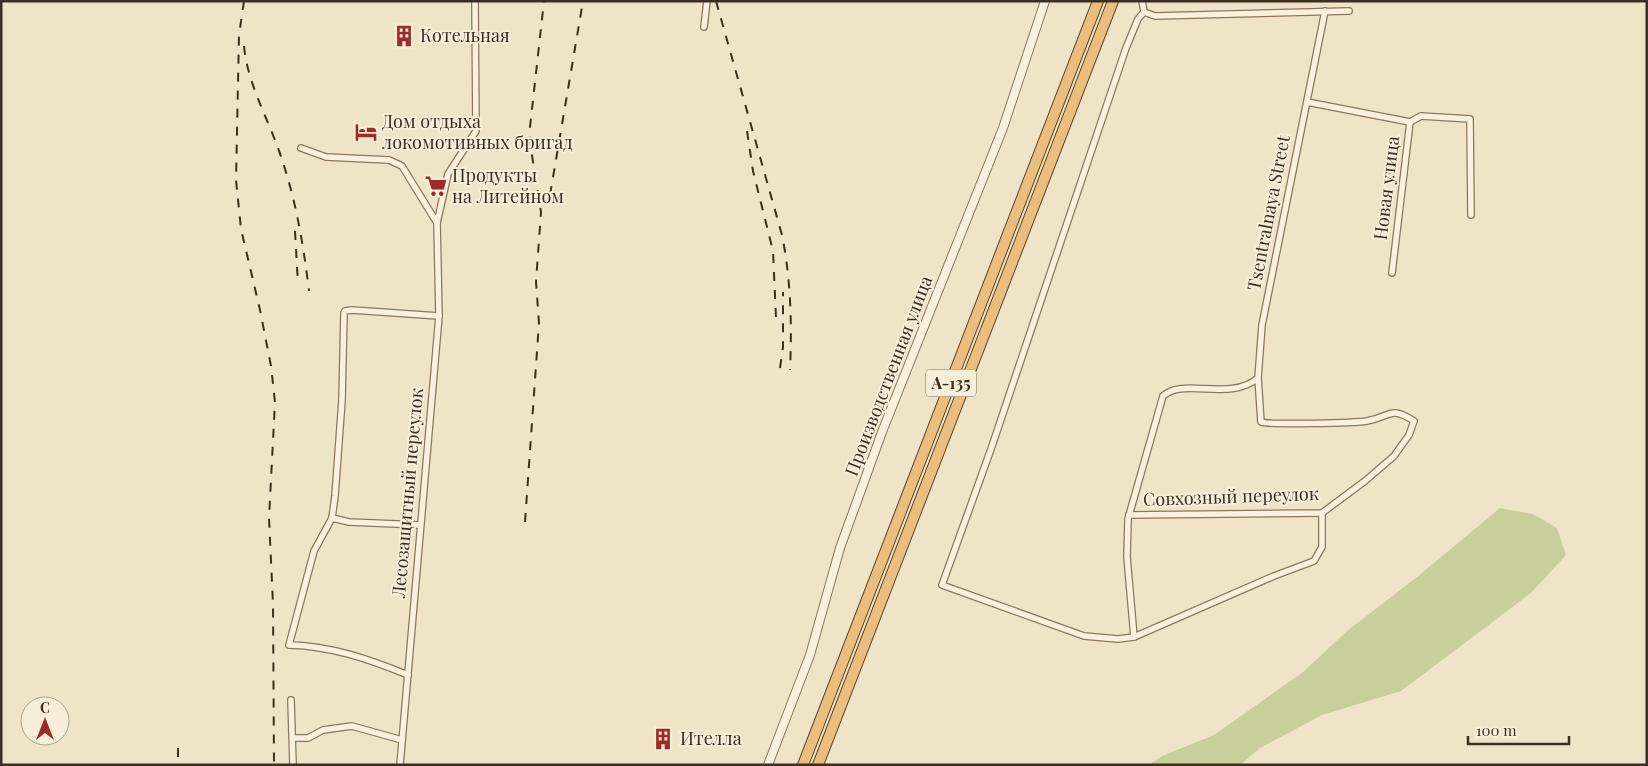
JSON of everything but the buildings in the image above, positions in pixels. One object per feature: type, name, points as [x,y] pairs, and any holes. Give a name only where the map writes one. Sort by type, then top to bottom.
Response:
[{"type":"highway","name":"А-135","points":[[803,765],[1098,1]]},
{"type":"highway","name":"А-135","points":[[818,765],[1113,1]]},
{"type":"street","name":"Лесозащитный переулок","points":[[400,765],[439,316],[437,223],[448,174],[476,131],[475,1]]},
{"type":"street","points":[[704,27],[707,1]]},
{"type":"street","name":"Производственная улица","points":[[768,765],[810,654],[840,548],[882,432],[1003,128],[1045,1]]},
{"type":"street","points":[[1142,1],[1144,12]]},
{"type":"street","name":"Tsentralnaya Street","points":[[1325,11],[1262,325],[1258,378],[1261,422],[1368,421],[1385,414],[1398,412],[1414,421]]},
{"type":"street","points":[[1144,12],[1155,16],[1349,11]]},
{"type":"street","points":[[1144,12],[1138,19],[1126,48],[991,449],[942,585],[1084,636],[1118,639],[1134,637],[1274,576],[1314,561],[1322,547],[1322,512]]},
{"type":"street","name":"Новая улица","points":[[1307,102],[1410,122],[1392,273]]},
{"type":"street","points":[[1410,122],[1421,116],[1470,119],[1471,215]]},
{"type":"street","points":[[302,148],[326,156],[389,160],[402,166],[437,223]]},
{"type":"street","points":[[408,675],[370,660],[317,646],[289,645],[314,551],[332,518],[336,496],[342,400],[344,313],[345,311],[352,310],[439,316]]},
{"type":"street","points":[[1134,637],[1126,557],[1129,514],[1163,396],[1168,392],[1179,389],[1239,388],[1250,385],[1258,378]]},
{"type":"street","name":"Совхозный переулок","points":[[1129,514],[1322,512],[1365,482],[1394,456],[1409,435],[1414,421]]},
{"type":"street","points":[[332,518],[349,522],[420,525]]},
{"type":"street","points":[[291,700],[293,765]]},
{"type":"street","points":[[293,738],[308,738],[323,730],[352,726],[402,740]]},
{"type":"green space","points":[[1500,508],[1533,514],[1557,528],[1566,555],[1531,593],[1401,691],[1322,715],[1260,748],[1240,765],[1149,765],[1162,756],[1214,735],[1303,672],[1347,631],[1417,577]]},
{"type":"railway","points":[[244,1],[239,35],[236,180],[241,229],[260,310],[271,366],[275,402],[269,518],[273,604],[274,765]]},
{"type":"railway","points":[[525,522],[539,323],[536,282],[541,212],[530,143],[530,127],[544,1]]},
{"type":"railway","points":[[550,195],[583,1]]},
{"type":"railway","points":[[716,1],[782,235],[790,302],[790,370]]},
{"type":"railway","points":[[244,46],[253,85],[278,148],[294,201],[309,291]]},
{"type":"railway","points":[[747,131],[753,171],[773,251],[776,318]]},
{"type":"railway","points":[[295,231],[298,284]]},
{"type":"railway","points":[[780,368],[783,347],[783,292]]},
{"type":"railway","points":[[178,748],[178,765]]},
{"type":"place","name":"Котельная","points":[[404,36]]},
{"type":"place","name":"Дом отдыха локомотивных бригад","points":[[366,132]]},
{"type":"place","name":"Продукты на Литейном","points":[[436,186]]},
{"type":"place","name":"Ителла","points":[[663,739]]}]
